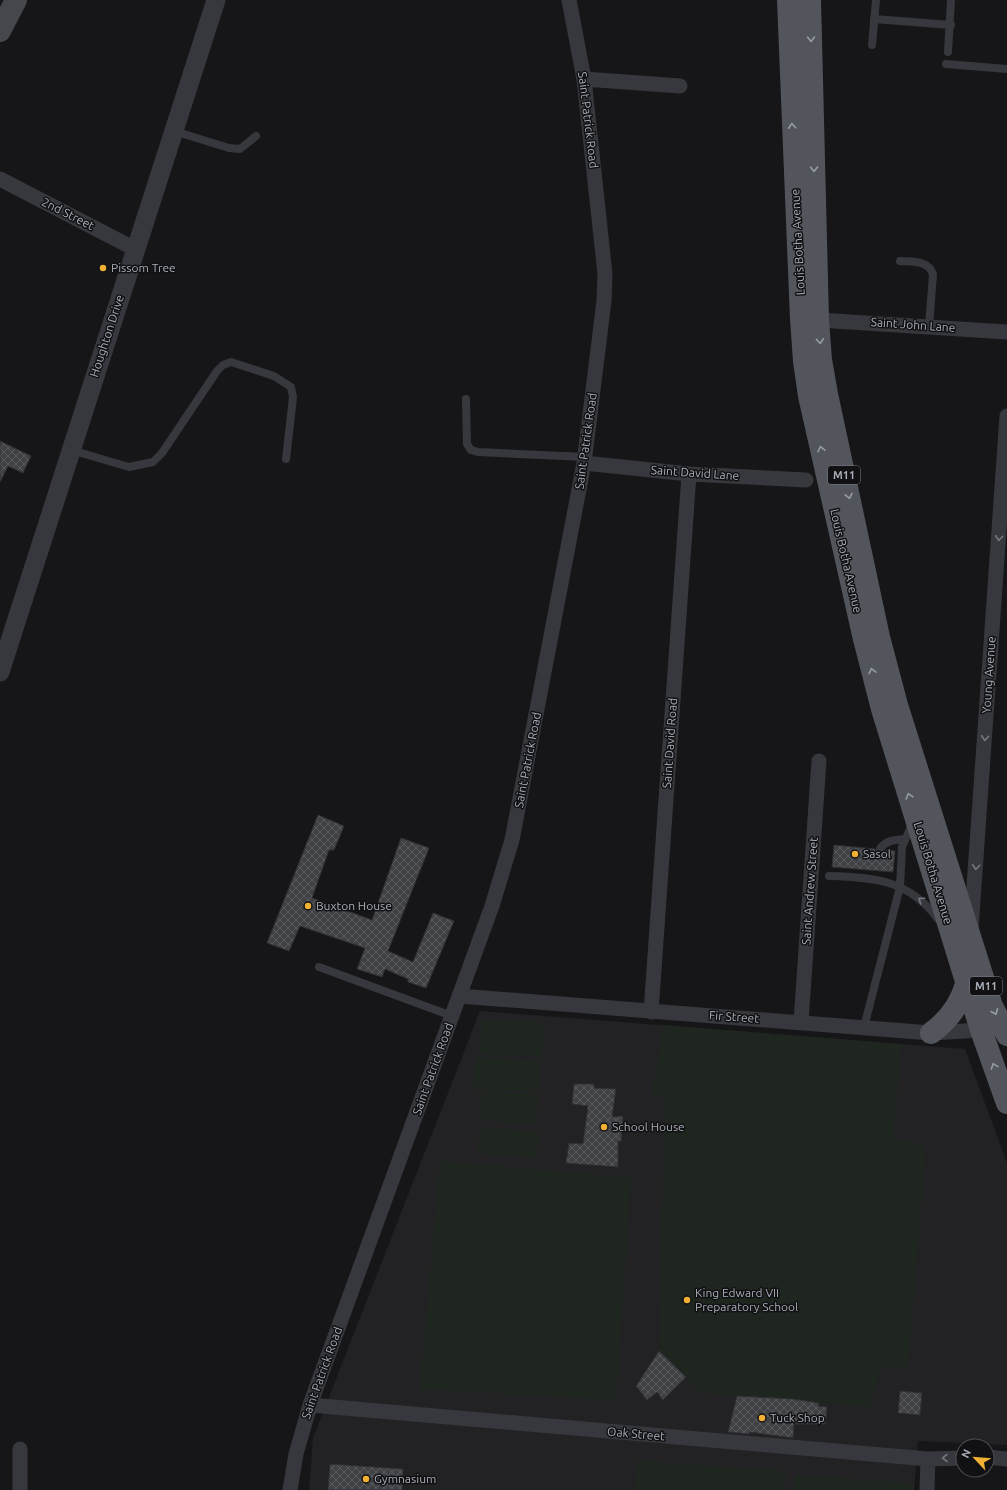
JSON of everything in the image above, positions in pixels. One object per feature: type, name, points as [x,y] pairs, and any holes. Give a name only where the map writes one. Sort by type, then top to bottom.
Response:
[{"type":"main road","points":[[0,31],[16,0]]},
{"type":"main road","name":"Louis Botha Avenue","points":[[788,0],[801,311],[806,375],[864,639],[882,710],[966,984],[1007,1103]]},
{"type":"main road","name":"Louis Botha Avenue","points":[[810,0],[818,320],[821,360],[827,394],[879,637],[897,705],[971,934],[992,1006],[1007,1035]]},
{"type":"main road","points":[[931,1033],[950,1017],[957,1007],[966,984]]},
{"type":"street","name":"Houghton Drive","points":[[0,672],[216,0]]},
{"type":"street","name":"Saint Patrick Road","points":[[290,1490],[300,1435],[310,1405],[492,906],[512,840],[585,460],[604,301],[605,274],[584,80],[569,0]]},
{"type":"street","points":[[584,80],[680,86]]},
{"type":"street","name":"2nd Street","points":[[0,179],[135,249]]},
{"type":"street","name":"Saint John Lane","points":[[818,320],[1007,332]]},
{"type":"street","name":"Young Avenue","points":[[971,934],[1007,416]]},
{"type":"street","name":"Saint David Lane","points":[[585,460],[689,474],[806,480]]},
{"type":"street","name":"Saint David Road","points":[[651,1012],[689,474]]},
{"type":"street","name":"Saint Andrew Street","points":[[801,1022],[819,761]]},
{"type":"street","name":"Fir Street","points":[[459,996],[931,1033],[981,1030],[1007,1038]]},
{"type":"street","name":"Oak Street","points":[[310,1405],[928,1459],[955,1458]]},
{"type":"street","points":[[20,1449],[20,1490]]},
{"type":"street","points":[[995,1457],[1007,1458]]},
{"type":"street","points":[[927,1490],[928,1459]]},
{"type":"lane","points":[[872,45],[876,0]]},
{"type":"lane","points":[[948,52],[951,25],[951,0]]},
{"type":"lane","points":[[874,19],[951,25]]},
{"type":"lane","points":[[946,64],[1007,68]]},
{"type":"lane","points":[[173,131],[229,148],[240,149],[256,136]]},
{"type":"lane","points":[[900,261],[925,264],[931,269],[933,274],[929,326]]},
{"type":"lane","points":[[71,450],[129,467],[153,462],[162,453],[217,372],[223,365],[232,362],[274,376],[291,387],[293,397],[286,459]]},
{"type":"lane","points":[[466,399],[467,444],[471,450],[478,452],[585,460]]},
{"type":"lane","points":[[864,1027],[900,887],[901,855],[905,838],[915,816]]},
{"type":"lane","points":[[880,849],[889,841],[905,838]]},
{"type":"lane","points":[[829,876],[876,875],[900,887],[926,904],[942,923],[958,954]]},
{"type":"lane","points":[[319,967],[452,1016]]},
{"type":"shaded area","name":"King Edward VII Preparatory School","points":[[480,1011],[965,1049],[1007,1163],[1007,1445],[995,1444],[995,1438],[955,1438],[955,1443],[918,1441],[914,1490],[309,1490],[313,1438]]},
{"type":"shaded area","points":[[482,1019],[544,1023],[542,1057],[480,1054]]},
{"type":"shaded area","points":[[663,1025],[901,1044],[893,1138],[926,1147],[908,1367],[881,1367],[870,1407],[697,1392],[691,1381],[659,1351],[665,1098],[653,1093]]},
{"type":"shaded area","points":[[475,1057],[540,1061],[538,1092],[473,1089]]},
{"type":"shaded area","points":[[482,1091],[538,1095],[536,1124],[480,1120]]},
{"type":"shaded area","points":[[480,1127],[539,1132],[536,1158],[478,1153]]},
{"type":"shaded area","points":[[440,1161],[631,1178],[616,1400],[420,1389]]},
{"type":"shaded area","points":[[637,1461],[786,1471],[784,1490],[635,1490]]},
{"type":"shaded area","points":[[795,1475],[914,1483],[914,1490],[794,1490]]},
{"type":"building","points":[[0,441],[31,456],[23,473],[8,466],[0,482]]},
{"type":"building","name":"Buxton House","points":[[318,815],[344,826],[334,850],[329,850],[312,898],[372,920],[401,838],[429,848],[388,951],[413,962],[433,913],[454,921],[426,988],[408,982],[408,979],[385,969],[382,977],[357,969],[365,948],[300,926],[289,951],[267,943]]},
{"type":"building","points":[[834,845],[875,849],[876,853],[880,854],[886,850],[895,851],[893,872],[832,867]]},
{"type":"building","name":"School House","points":[[574,1084],[594,1084],[594,1088],[616,1089],[612,1117],[623,1116],[621,1141],[618,1141],[618,1167],[566,1163],[569,1143],[583,1144],[588,1106],[572,1104]]},
{"type":"building","points":[[659,1351],[686,1377],[663,1400],[657,1392],[647,1400],[636,1386]]},
{"type":"building","points":[[900,1391],[922,1393],[920,1415],[898,1413]]},
{"type":"building","name":"Tuck Shop","points":[[737,1396],[793,1399],[819,1403],[818,1406],[827,1407],[825,1424],[794,1424],[793,1438],[750,1432],[749,1434],[728,1432]]},
{"type":"building","name":"Gymnasium","points":[[330,1464],[403,1469],[402,1490],[328,1490]]},
{"type":"place","name":"Pissom Tree","points":[[103,268]]},
{"type":"place","name":"Sasol","points":[[855,854]]},
{"type":"place","name":"Buxton House","points":[[308,906]]},
{"type":"place","name":"School House","points":[[604,1127]]},
{"type":"place","name":"King Edward VII Preparatory School","points":[[687,1300]]},
{"type":"place","name":"Tuck Shop","points":[[762,1418]]},
{"type":"place","name":"Gymnasium","points":[[366,1479]]}]
